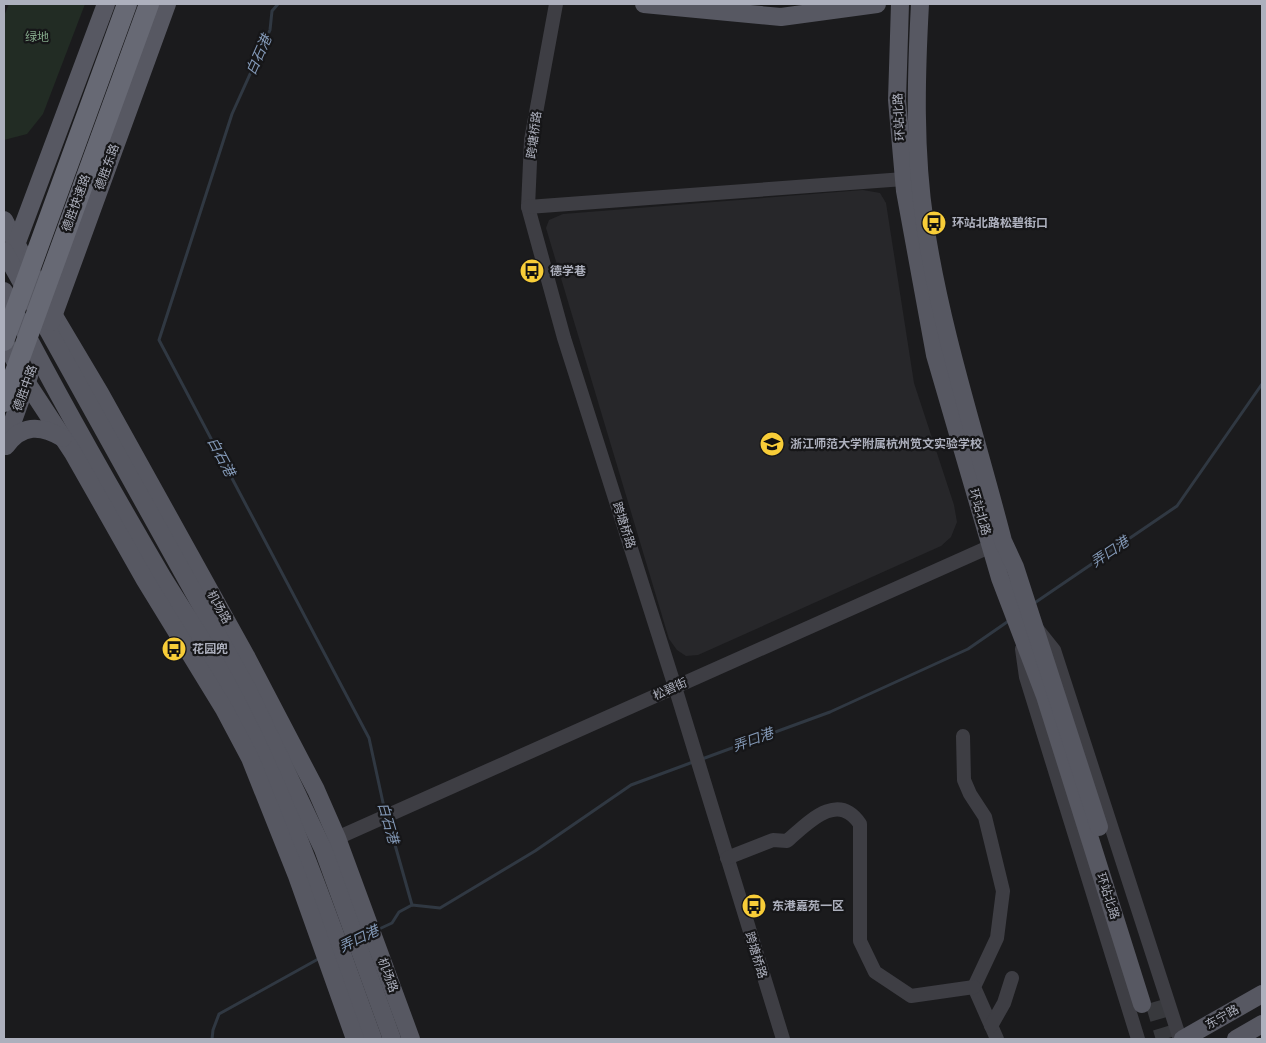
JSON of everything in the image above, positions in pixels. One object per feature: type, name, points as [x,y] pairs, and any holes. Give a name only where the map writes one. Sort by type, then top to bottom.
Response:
[{"type":"highway","name":"德胜快速路","points":[[4,341],[127,4]]},
{"type":"highway","name":"德胜快速路","points":[[4,402],[149,4]]},
{"type":"main road","points":[[4,279],[10,252],[106,4]]},
{"type":"main road","name":"德胜东路","points":[[50,323],[167,4]]},
{"type":"main road","points":[[644,4],[781,17],[877,4]]},
{"type":"main road","name":"环站北路","points":[[900,4],[897,100],[904,179],[920,282],[935,356],[997,544],[1015,567],[1035,626],[1148,1003],[1045,696],[1021,638],[1000,578],[997,544],[942,311],[925,223],[918,146],[916,73],[920,4]]},
{"type":"main road","name":"机场路","points":[[4,220],[10,252],[186,563],[246,656],[316,790],[337,838],[338,914]]},
{"type":"main road","name":"机场路","points":[[4,291],[37,356],[111,488],[226,681],[269,768],[303,846],[304,875]]},
{"type":"main road","name":"德胜中路","points":[[4,447],[50,323]]},
{"type":"main road","name":"机场路","points":[[4,341],[27,383],[63,438],[111,518],[145,580],[224,709],[250,758],[304,875],[338,914],[379,950],[411,1039]]},
{"type":"main road","points":[[4,447],[13,436],[23,431],[37,428],[50,430],[63,438]]},
{"type":"main road","points":[[111,488],[111,518]]},
{"type":"main road","name":"机场路","points":[[186,563],[323,849],[338,914],[347,968],[355,1039]]},
{"type":"main road","name":"机场路","points":[[347,968],[374,1039]]},
{"type":"main road","name":"机场路","points":[[347,968],[392,1039]]},
{"type":"main road","name":"东宁路","points":[[1181,1039],[1262,994]]},
{"type":"main road","points":[[1236,1039],[1262,1024]]},
{"type":"street","name":"跨塘桥路","points":[[556,4],[531,140],[528,207],[564,338],[675,687],[783,1039]]},
{"type":"street","points":[[528,207],[904,179]]},
{"type":"street","name":"松碧街","points":[[337,838],[997,544]]},
{"type":"street","points":[[1035,626],[1054,650],[1181,1039]]},
{"type":"street","points":[[1021,638],[1026,677],[1138,1039]]},
{"type":"street","points":[[963,736],[964,780],[970,794],[985,817],[1003,891],[997,938],[974,987],[997,1039]]},
{"type":"street","points":[[727,858],[773,840],[786,841],[817,816],[828,811],[845,810],[853,814],[860,824],[860,941],[875,972],[911,996],[974,987]]},
{"type":"street","points":[[991,1026],[1004,1003],[1012,978]]},
{"type":"shaded area","name":"浙江师范大学附属杭州笕文实验学校","points":[[863,190],[880,193],[886,203],[914,383],[954,505],[957,522],[951,537],[941,546],[698,655],[686,656],[677,650],[669,639],[546,228],[549,220],[563,214]]},
{"type":"green space","name":"绿地","points":[[9,4],[85,4],[43,114],[27,134],[4,140],[4,16]]},
{"type":"waterway","name":"白石港","points":[[278,4],[272,11],[270,30],[232,114],[159,340],[369,738],[385,812]]},
{"type":"waterway","name":"弄口港","points":[[1033,604],[1177,506],[1262,384]]},
{"type":"waterway","name":"弄口港","points":[[702,759],[830,712],[968,649],[1010,620]]},
{"type":"waterway","name":"弄口港","points":[[377,930],[392,923],[399,912],[412,905],[440,908],[535,851],[631,785],[693,762]]},
{"type":"waterway","name":"白石港","points":[[388,820],[412,905]]},
{"type":"waterway","name":"弄口港","points":[[212,1039],[219,1014],[320,958]]},
{"type":"tunnel","points":[[1154,1002],[1165,1039]]},
{"type":"place","name":"环站北路松碧街口","points":[[934,223]]},
{"type":"place","name":"德学巷","points":[[532,271]]},
{"type":"place","name":"浙江师范大学附属杭州笕文实验学校","points":[[772,444]]},
{"type":"place","name":"花园兜","points":[[174,649]]},
{"type":"place","name":"东港嘉苑一区","points":[[754,906]]}]
